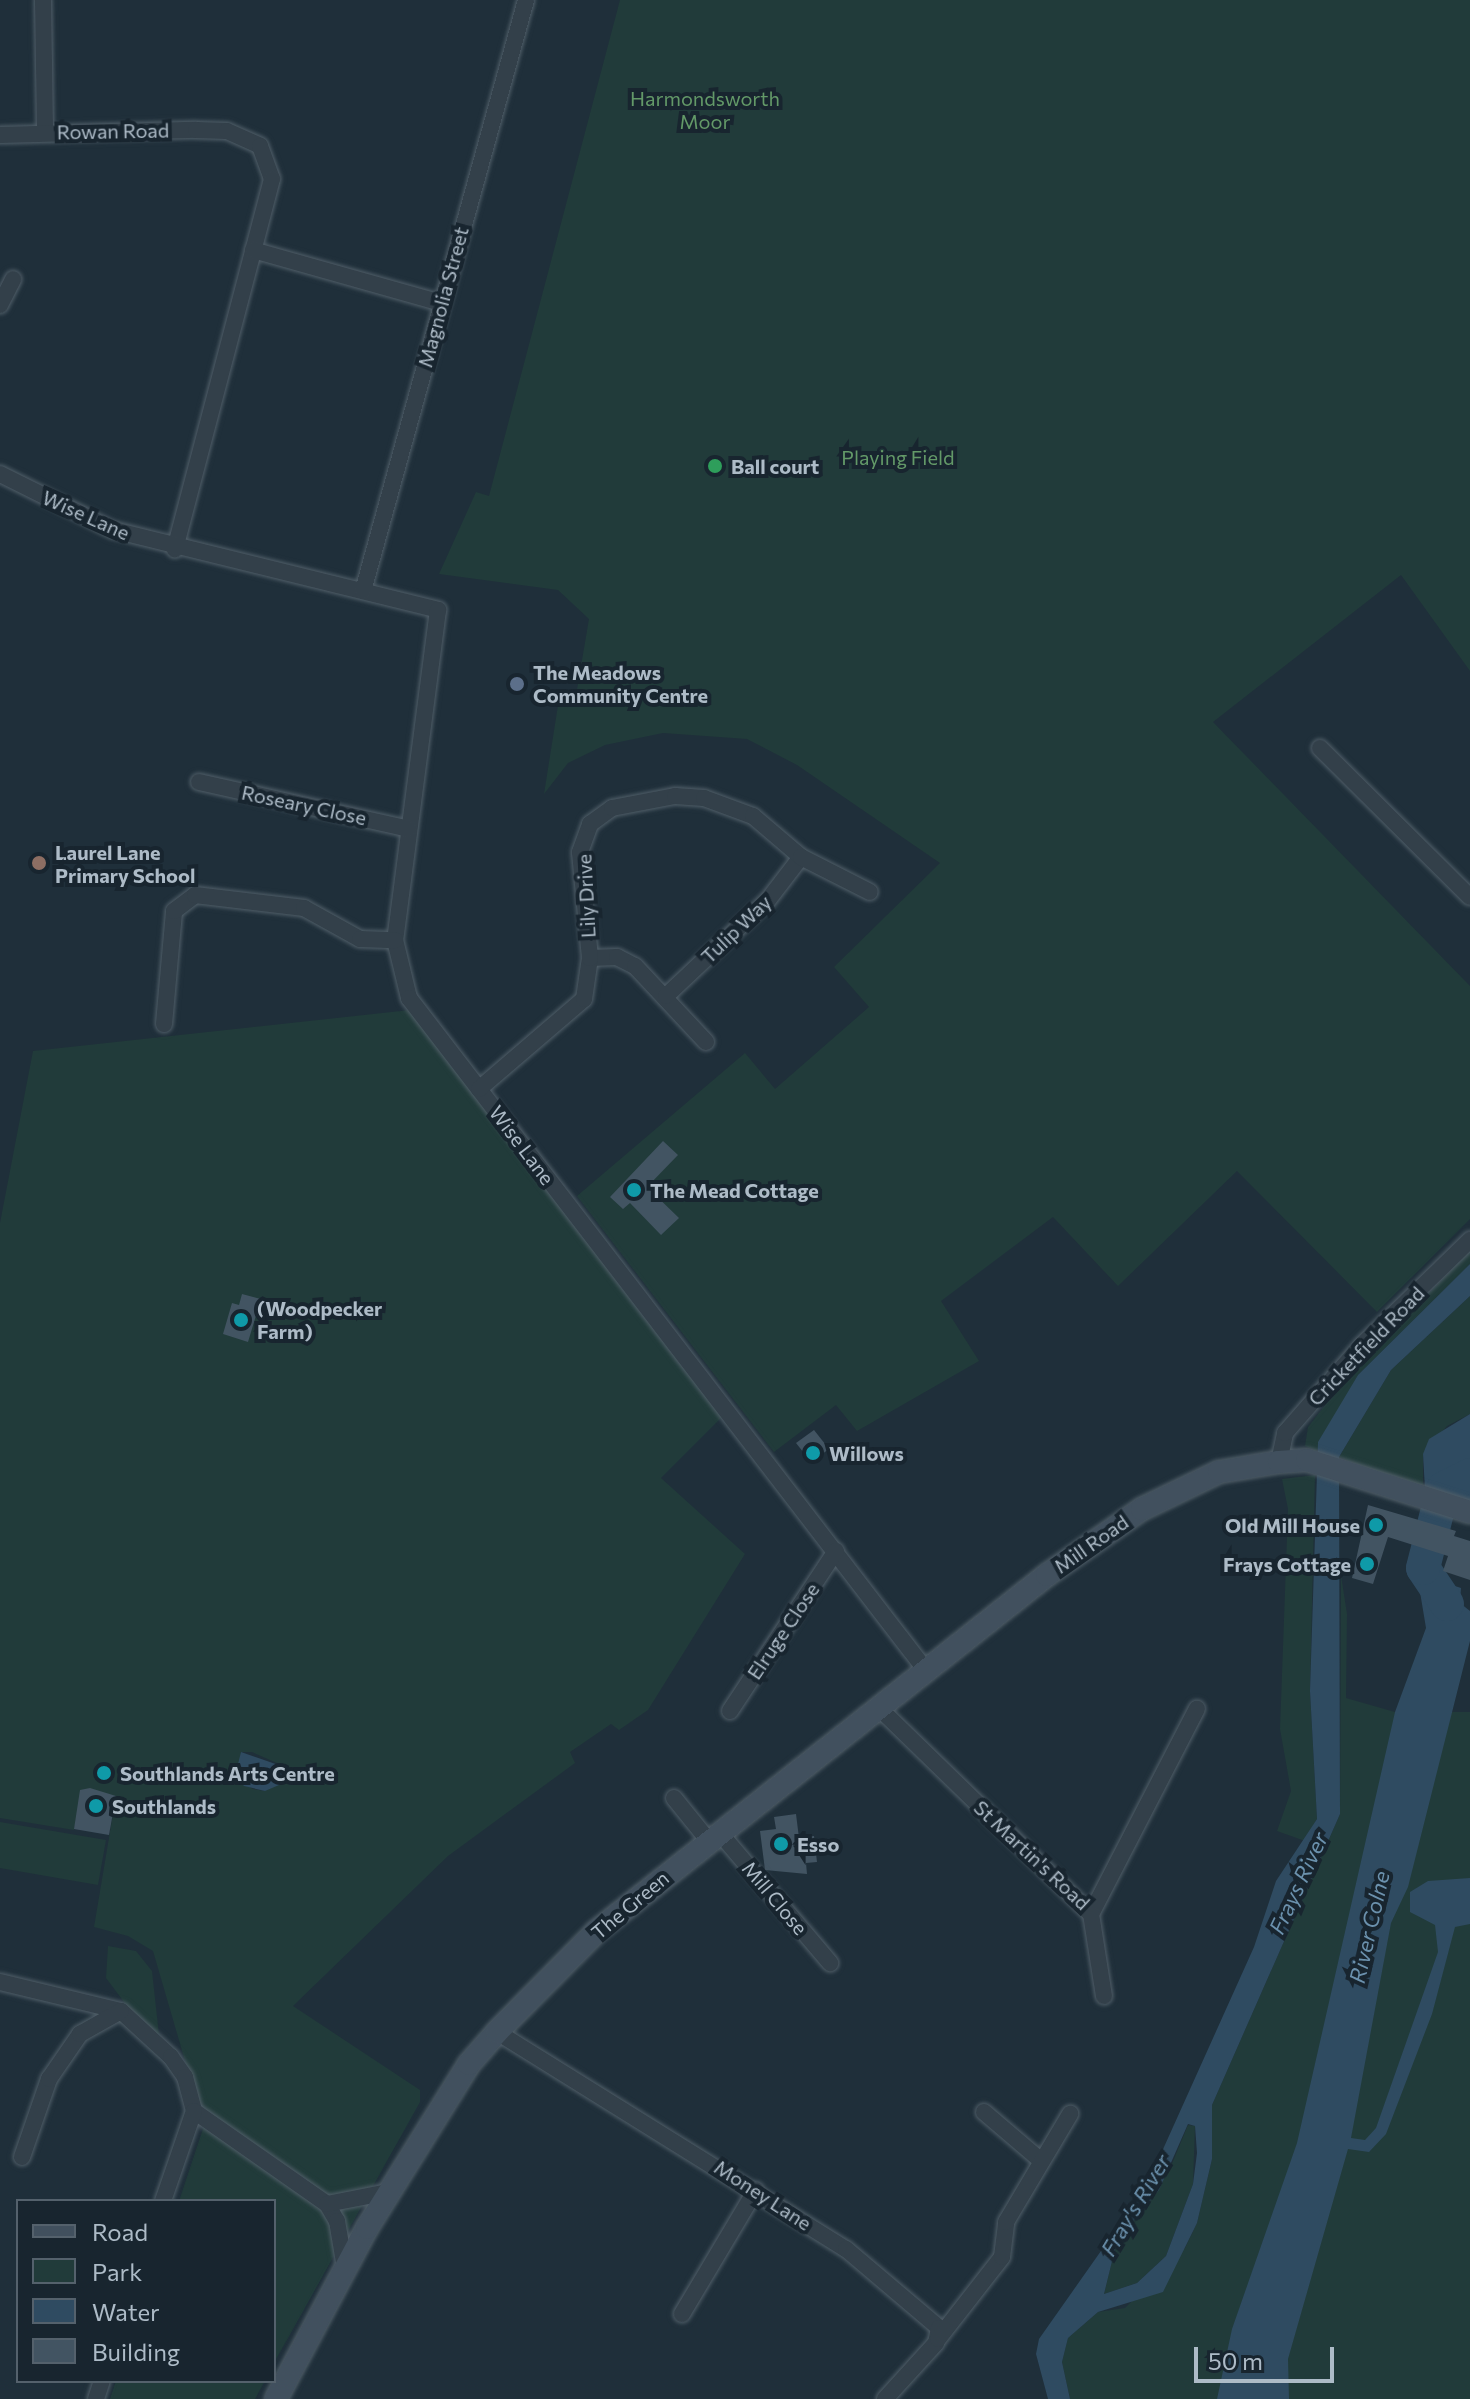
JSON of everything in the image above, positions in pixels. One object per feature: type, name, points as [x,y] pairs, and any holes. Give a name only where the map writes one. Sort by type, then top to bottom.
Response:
[{"type":"street","points":[[43,0],[45,132]]},
{"type":"street","name":"Magnolia Street","points":[[363,591],[522,1]]},
{"type":"street","name":"Rowan Road","points":[[0,135],[227,131],[260,146],[272,179],[253,250]]},
{"type":"street","points":[[175,549],[253,250],[441,303]]},
{"type":"street","points":[[0,305],[13,279]]},
{"type":"street","name":"Wise Lane","points":[[0,474],[113,530],[175,549],[429,604],[442,617],[395,940],[409,998],[924,1668]]},
{"type":"street","points":[[1320,748],[1470,897]]},
{"type":"street","name":"Roseary Close","points":[[199,782],[409,829]]},
{"type":"street","name":"Lily Drive","points":[[479,1089],[573,1012],[584,999],[590,958],[580,852],[590,824],[612,808],[675,796],[704,798],[753,816],[801,857],[870,892]]},
{"type":"street","name":"Tulip Way","points":[[666,996],[768,900],[801,857]]},
{"type":"street","points":[[164,1024],[174,911],[195,895],[304,908],[360,939],[395,940]]},
{"type":"street","points":[[590,958],[624,959],[666,996],[706,1042]]},
{"type":"street","name":"Cricketfield Road","points":[[1279,1462],[1285,1433],[1362,1345],[1470,1240]]},
{"type":"street","name":"Mill Road","points":[[924,1668],[1142,1509],[1219,1472],[1307,1460],[1470,1512]]},
{"type":"street","name":"Elruge Close","points":[[730,1711],[836,1551]]},
{"type":"street","name":"The Green","points":[[276,2399],[388,2192],[469,2064],[497,2032],[597,1931],[924,1668]]},
{"type":"street","name":"St Martin's Road","points":[[877,1706],[1091,1914],[1197,1709]]},
{"type":"street","name":"Mill Close","points":[[674,1798],[714,1836],[830,1963]]},
{"type":"street","points":[[1091,1914],[1104,1996]]},
{"type":"street","points":[[0,1982],[121,2011],[171,2057],[185,2077],[194,2111],[164,2199]]},
{"type":"street","points":[[22,2157],[49,2079],[80,2034],[121,2011]]},
{"type":"street","name":"Money Lane","points":[[497,2032],[756,2190],[846,2249],[939,2328],[938,2339]]},
{"type":"street","points":[[194,2111],[327,2204],[340,2233],[345,2268]]},
{"type":"street","points":[[984,2112],[1039,2159]]},
{"type":"street","points":[[885,2399],[938,2339],[1002,2257],[1006,2222],[1039,2159],[1070,2114]]},
{"type":"street","points":[[682,2314],[756,2190]]},
{"type":"street","points":[[327,2204],[388,2192]]},
{"type":"green space","points":[[620,0],[1470,0],[1470,671],[1401,575],[1213,722],[1470,986],[1470,1219],[1377,1312],[1237,1171],[1118,1286],[1053,1217],[941,1301],[979,1361],[857,1431],[836,1405],[774,1452],[577,1196],[745,1053],[775,1089],[869,1007],[834,967],[940,863],[797,765],[747,739],[663,733],[605,745],[568,763],[544,794],[559,699],[575,701],[589,619],[558,590],[439,574],[476,492],[489,496]]},
{"type":"green space","points":[[410,1010],[722,1417],[661,1478],[745,1554],[648,1710],[619,1730],[611,1724],[570,1752],[575,1763],[448,1856],[293,2006],[420,2090],[420,2102],[276,2359],[276,2199],[180,2199],[204,2126],[153,1951],[128,1936],[94,1927],[116,1796],[81,1790],[74,1830],[0,1818],[0,1223],[33,1051]],"holes":[[[241,1752],[252,1752],[286,1767],[265,1791],[253,1789],[237,1780]]]},
{"type":"green space","points":[[1470,1251],[1470,1264],[1358,1375],[1317,1451],[1305,1446],[1308,1427],[1348,1376]]},
{"type":"green space","points":[[1470,1296],[1470,1414],[1447,1426],[1423,1454],[1423,1489],[1339,1457],[1391,1370]]},
{"type":"green space","points":[[1315,1475],[1310,1691],[1317,1819],[1305,1841],[1277,1831],[1291,1791],[1280,1729],[1288,1509],[1282,1479]]},
{"type":"green space","points":[[1341,1575],[1347,1614],[1346,1698],[1395,1712],[1470,1712],[1470,2399],[1070,2399],[1062,2362],[1068,2338],[1098,2312],[1125,2308],[1185,2248],[1197,2223],[1212,2159],[1212,2105],[1340,1814]]},
{"type":"green space","points":[[0,1822],[106,1840],[98,1885],[0,1868]]},
{"type":"green space","points":[[108,1946],[136,1951],[152,1971],[159,2035],[133,2014],[106,1978]]},
{"type":"green space","points":[[1188,2125],[1195,2126],[1193,2184],[1166,2256],[1137,2283],[1104,2294],[1117,2241],[1169,2171]]},
{"type":"green space","points":[[115,2383],[264,2383],[255,2399],[110,2399]]},
{"type":"water","points":[[1470,1264],[1470,1296],[1391,1370],[1339,1457],[1340,1814],[1212,2105],[1212,2159],[1197,2223],[1163,2292],[1098,2312],[1068,2338],[1062,2362],[1070,2399],[1048,2399],[1036,2354],[1039,2339],[1146,2187],[1254,1947],[1276,1881],[1317,1819],[1310,1691],[1318,1442],[1358,1375]],"holes":[[[1188,2124],[1195,2126],[1197,2153],[1193,2184],[1166,2256],[1137,2283],[1104,2294],[1117,2241],[1159,2190]]]},
{"type":"water","points":[[1470,1414],[1470,1505],[1425,1489],[1423,1454],[1429,1439]]},
{"type":"water","points":[[1415,1562],[1430,1567],[1434,1579],[1461,1588],[1460,1603],[1470,1611],[1470,1641],[1408,1887],[1391,1923],[1351,2138],[1365,2140],[1376,2128],[1438,1952],[1435,1925],[1410,1912],[1410,1892],[1428,1881],[1470,1878],[1470,1924],[1455,1927],[1432,2014],[1386,2134],[1369,2152],[1348,2149],[1288,2359],[1289,2399],[1217,2399],[1232,2329],[1297,2143],[1395,1712],[1426,1628]]},
{"type":"water","points":[[241,1752],[290,1769],[286,1782],[265,1791],[244,1786],[235,1776]]},
{"type":"building","name":"The Mead Cottage","points":[[663,1141],[678,1155],[647,1187],[679,1218],[661,1235],[630,1203],[623,1209],[610,1197]]},
{"type":"building","name":"(Woodpecker Farm)","points":[[242,1294],[261,1299],[248,1342],[223,1334],[232,1303],[239,1305]]},
{"type":"building","name":"Willows","points":[[814,1430],[829,1449],[811,1462],[796,1443]]},
{"type":"building","points":[[1368,1505],[1456,1531],[1454,1536],[1470,1541],[1470,1580],[1443,1571],[1448,1556],[1388,1537],[1373,1584],[1352,1578]]},
{"type":"building","name":"Southlands","points":[[90,1788],[116,1796],[109,1835],[74,1829],[80,1790]]},
{"type":"building","name":"Esso","points":[[796,1814],[799,1838],[814,1836],[817,1862],[806,1863],[807,1874],[765,1870],[760,1831],[776,1829],[774,1817]]},
{"type":"waterway","name":"River Colne","points":[[1447,1604],[1423,1568],[1443,1489],[1470,1475]]},
{"type":"place","name":"Ball court","points":[[715,466]]},
{"type":"place","name":"The Meadows Community Centre","points":[[517,684]]},
{"type":"place","name":"Laurel Lane Primary School","points":[[39,863]]},
{"type":"place","name":"The Mead Cottage","points":[[634,1190]]},
{"type":"place","name":"(Woodpecker Farm)","points":[[241,1320]]},
{"type":"place","name":"Willows","points":[[813,1453]]},
{"type":"place","name":"Old Mill House","points":[[1376,1525]]},
{"type":"place","name":"Frays Cottage","points":[[1367,1564]]},
{"type":"place","name":"Southlands Arts Centre","points":[[104,1773]]},
{"type":"place","name":"Southlands","points":[[96,1806]]},
{"type":"place","name":"Esso","points":[[781,1844]]},
{"type":"park label","name":"Harmondsworth Moor","points":[[705,110]]},
{"type":"park label","name":"Playing Field","points":[[898,457]]},
{"type":"water label","name":"Frays River","points":[[1298,1883]]},
{"type":"water label","name":"Fray's River","points":[[1135,2205]]}]
